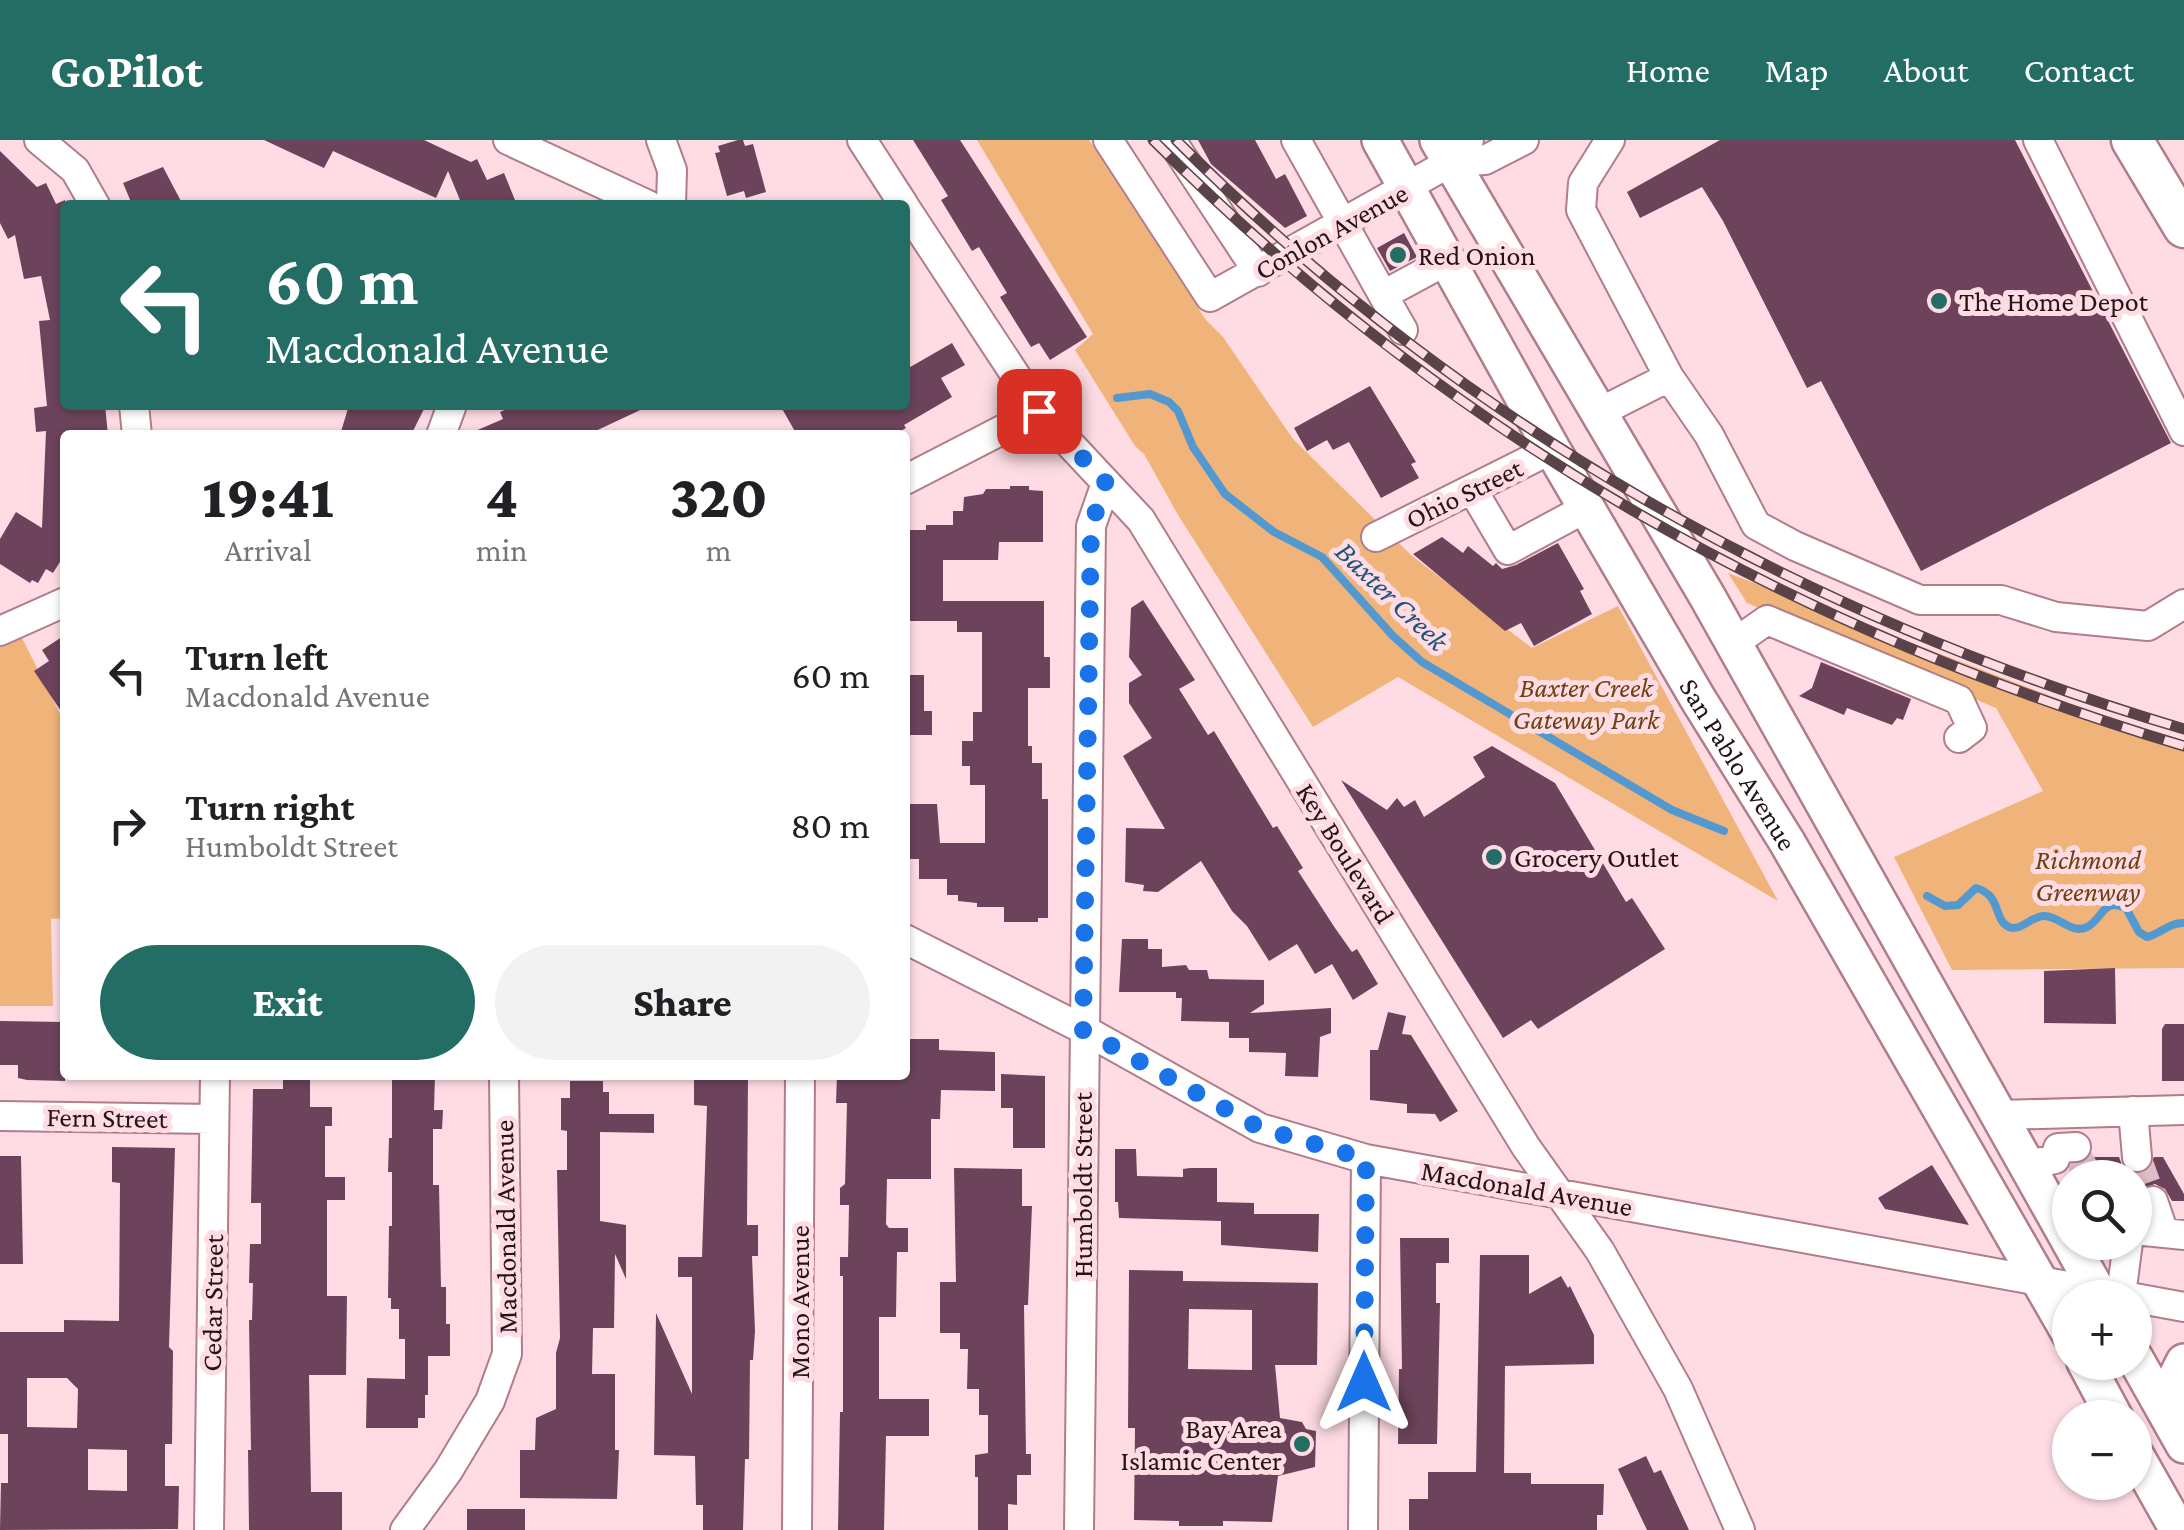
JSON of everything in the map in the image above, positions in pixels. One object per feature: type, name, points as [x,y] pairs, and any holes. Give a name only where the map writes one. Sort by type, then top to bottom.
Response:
[{"type":"highway","points":[[2132,140],[2184,227]]},
{"type":"main road","name":"San Pablo Avenue","points":[[1380,140],[1552,449],[1787,842],[2052,1303]]},
{"type":"main road","name":"San Pablo Avenue","points":[[1453,148],[1598,413],[2052,1206]]},
{"type":"main road","name":"San Pablo Avenue","points":[[2089,1260],[2105,1280]]},
{"type":"main road","points":[[2180,1437],[2171,1388],[2184,1362]]},
{"type":"main road","points":[[2148,1380],[2180,1437]]},
{"type":"main road","points":[[2152,1484],[2178,1530]]},
{"type":"street","points":[[39,140],[74,170],[92,200]]},
{"type":"street","points":[[508,140],[637,200]]},
{"type":"street","points":[[661,140],[672,170],[671,200]]},
{"type":"street","name":"Key Boulevard","points":[[862,140],[900,200]]},
{"type":"street","name":"Conlon Avenue","points":[[1108,140],[1210,297],[1408,189],[1453,148]]},
{"type":"street","points":[[1171,140],[1258,272]]},
{"type":"street","points":[[1296,140],[1402,330]]},
{"type":"street","points":[[1453,148],[1486,160],[1524,140]]},
{"type":"street","points":[[1610,140],[1582,183],[1581,210],[1669,376],[1709,435],[1756,525],[1794,546],[1920,600],[2001,600],[2056,618],[2148,626],[2184,604]]},
{"type":"street","points":[[2038,140],[2184,431]]},
{"type":"street","name":"Key Boulevard","points":[[910,215],[1039,411],[1141,520],[1557,1193],[1600,1251],[1678,1390],[1740,1530]]},
{"type":"street","points":[[1382,295],[1448,260]]},
{"type":"street","points":[[1598,413],[1669,376]]},
{"type":"street","points":[[910,477],[1039,411]]},
{"type":"street","name":"Ohio Street","points":[[1376,536],[1552,449]]},
{"type":"street","name":"Humboldt Street","points":[[1079,1530],[1091,526],[1106,483]]},
{"type":"street","points":[[1472,489],[1508,550],[1588,507]]},
{"type":"street","points":[[0,630],[60,604]]},
{"type":"street","points":[[1733,644],[1767,620],[1959,700],[1972,728],[1959,738]]},
{"type":"street","name":"Macdonald Avenue","points":[[910,942],[1083,1030],[1260,1128],[1366,1159],[2052,1284]]},
{"type":"street","name":"Cedar Street","points":[[209,1530],[215,1080]]},
{"type":"street","name":"Macdonald Avenue","points":[[405,1530],[448,1471],[490,1401],[507,1354],[504,1080]]},
{"type":"street","name":"Mono Avenue","points":[[797,1530],[800,1080]]},
{"type":"street","points":[[2000,1115],[2184,1110]]},
{"type":"street","points":[[2133,1111],[2136,1157]]},
{"type":"street","points":[[2028,1165],[2055,1159],[2058,1148],[2077,1152],[2072,1113]]},
{"type":"street","name":"Fern Street","points":[[0,1116],[214,1119]]},
{"type":"street","points":[[1363,1530],[1366,1159]]},
{"type":"street","points":[[2152,1201],[2174,1234]]},
{"type":"street","name":"Macdonald Avenue","points":[[2152,1302],[2184,1307]]},
{"type":"green space","name":"Baxter Creek Gateway Park","points":[[977,140],[1089,140],[1206,320],[1223,337],[1293,439],[1411,555],[1532,648],[1618,606],[1778,901],[1398,677],[1313,727],[1075,350],[1093,334]]},
{"type":"green space","name":"Richmond Greenway","points":[[1728,573],[2184,747],[2184,968],[1952,970],[1894,857],[2043,791],[1996,708],[1747,603]]},
{"type":"green space","points":[[15,624],[60,714],[60,918],[51,919],[53,1006],[0,1006],[0,630]]},
{"type":"building","points":[[264,140],[424,140],[471,162],[477,159],[487,180],[504,173],[515,200],[460,200],[448,171],[436,198],[333,151],[324,168]]},
{"type":"building","points":[[743,140],[745,146],[753,144],[766,192],[746,198],[744,191],[727,196],[715,153],[720,152],[718,146]]},
{"type":"building","points":[[913,140],[960,140],[1087,337],[1050,360],[1039,343],[1031,347],[1000,297],[1007,293],[979,247],[972,251],[941,200],[948,196]]},
{"type":"building","points":[[1198,140],[1255,140],[1276,179],[1285,174],[1307,216],[1285,228],[1211,164]]},
{"type":"building","name":"The Home Depot","points":[[1720,140],[2015,140],[2171,443],[1921,571],[1821,381],[1807,388],[1702,187],[1640,218],[1627,192]]},
{"type":"building","points":[[0,151],[37,187],[46,183],[56,204],[60,202],[60,410],[106,410],[108,430],[60,430],[60,562],[53,573],[46,569],[38,583],[30,583],[0,564],[0,539],[16,512],[42,528],[46,431],[36,432],[34,408],[47,406],[39,321],[50,320],[41,276],[24,279],[15,235],[8,239],[0,223]]},
{"type":"building","points":[[163,167],[180,200],[130,200],[123,183]]},
{"type":"building","points":[[1404,233],[1417,257],[1390,271],[1377,248]]},
{"type":"building","points":[[952,343],[965,365],[941,378],[952,397],[904,425],[903,430],[794,430],[783,410],[910,410],[910,367]]},
{"type":"building","points":[[1370,386],[1416,462],[1411,464],[1419,478],[1381,498],[1349,442],[1333,450],[1327,440],[1307,451],[1294,428]]},
{"type":"building","points":[[348,410],[424,410],[414,430],[342,430]]},
{"type":"building","points":[[640,410],[598,430],[478,430],[503,419],[500,412]]},
{"type":"building","points":[[1029,486],[1029,490],[1043,491],[1043,542],[999,542],[998,560],[943,560],[943,601],[1044,601],[1044,657],[1050,657],[1050,688],[1028,688],[1028,746],[1032,746],[1032,763],[1042,763],[1042,799],[1048,799],[1048,918],[1038,918],[1038,922],[1004,922],[1004,907],[977,907],[977,903],[958,901],[958,895],[947,895],[947,879],[919,879],[919,859],[910,859],[910,804],[937,804],[940,843],[985,843],[985,785],[970,785],[970,766],[962,766],[962,741],[973,741],[973,712],[982,712],[982,632],[957,632],[957,621],[910,621],[910,530],[926,530],[926,525],[953,525],[953,511],[963,511],[964,497],[983,494],[986,489]]},
{"type":"building","points":[[1442,537],[1463,553],[1468,546],[1502,569],[1558,543],[1584,589],[1580,591],[1592,614],[1534,646],[1521,623],[1505,631],[1413,554]]},
{"type":"building","points":[[1143,600],[1195,680],[1179,689],[1208,735],[1214,731],[1273,828],[1277,826],[1303,868],[1298,871],[1352,952],[1357,949],[1378,984],[1353,1000],[1332,964],[1315,974],[1297,944],[1269,961],[1201,861],[1158,892],[1143,891],[1144,885],[1125,882],[1126,828],[1165,829],[1123,756],[1152,738],[1129,703],[1129,683],[1142,675],[1129,657],[1131,608]]},
{"type":"building","points":[[60,638],[60,710],[34,671],[49,661],[42,650]]},
{"type":"building","points":[[1821,662],[1911,699],[1903,720],[1897,718],[1892,725],[1847,708],[1844,715],[1799,696],[1812,688]]},
{"type":"building","points":[[910,675],[924,675],[924,711],[932,711],[932,735],[910,735]]},
{"type":"building","name":"Grocery Outlet","points":[[1492,746],[1555,783],[1626,902],[1632,898],[1665,949],[1538,1029],[1531,1020],[1503,1038],[1341,780],[1387,810],[1397,798],[1404,807],[1415,800],[1424,817],[1485,777],[1473,757]]},
{"type":"building","points":[[1122,939],[1148,939],[1148,949],[1162,949],[1162,967],[1186,965],[1189,970],[1207,970],[1209,979],[1264,980],[1264,1004],[1250,1013],[1331,1008],[1331,1033],[1320,1037],[1318,1077],[1285,1076],[1286,1053],[1249,1052],[1249,1038],[1229,1038],[1229,1022],[1181,1021],[1182,998],[1176,998],[1176,992],[1119,992]]},
{"type":"building","points":[[2115,968],[2116,1024],[2044,1023],[2044,971]]},
{"type":"building","points":[[1388,1012],[1406,1016],[1402,1034],[1411,1035],[1458,1111],[1440,1122],[1435,1114],[1407,1113],[1407,1104],[1370,1100],[1370,1050],[1378,1050]]},
{"type":"building","points":[[0,1021],[60,1022],[60,1080],[65,1081],[18,1078],[18,1065],[0,1065]]},
{"type":"building","points":[[2165,1024],[2184,1024],[2184,1081],[2162,1081]]},
{"type":"building","points":[[910,1039],[939,1039],[939,1050],[995,1052],[995,1091],[941,1090],[940,1119],[931,1119],[931,1179],[887,1179],[886,1224],[889,1228],[908,1228],[908,1252],[897,1252],[896,1317],[879,1317],[879,1399],[929,1399],[929,1436],[886,1436],[884,1530],[838,1530],[843,1412],[840,1257],[848,1257],[849,1205],[840,1205],[840,1188],[845,1184],[847,1103],[836,1103],[837,1080],[910,1080]]},
{"type":"building","points":[[1001,1074],[1045,1076],[1045,1148],[1013,1148],[1013,1108],[1001,1108]]},
{"type":"building","points":[[283,1080],[310,1080],[310,1107],[332,1107],[332,1126],[325,1126],[325,1177],[345,1177],[345,1200],[327,1200],[327,1296],[347,1296],[346,1375],[309,1375],[311,1492],[342,1492],[342,1530],[249,1530],[249,1320],[253,1283],[249,1283],[250,1244],[261,1244],[261,1203],[251,1203],[253,1089],[283,1089]]},
{"type":"building","points":[[392,1080],[435,1080],[434,1110],[443,1110],[442,1129],[433,1129],[433,1185],[439,1185],[441,1287],[446,1287],[450,1356],[428,1356],[425,1418],[418,1418],[418,1428],[366,1428],[367,1378],[405,1379],[405,1339],[399,1339],[399,1309],[391,1309],[388,1298],[392,1172],[388,1172]]},
{"type":"building","points":[[694,1080],[748,1080],[747,1225],[758,1225],[758,1256],[752,1256],[755,1331],[750,1360],[749,1459],[745,1459],[743,1530],[703,1530],[703,1505],[696,1505],[695,1456],[654,1455],[656,1313],[692,1394],[692,1277],[678,1277],[678,1257],[702,1257],[707,1106],[694,1105]]},
{"type":"building","points":[[570,1081],[603,1081],[603,1092],[609,1092],[609,1114],[654,1114],[654,1133],[600,1132],[600,1221],[626,1225],[626,1279],[615,1254],[614,1328],[593,1328],[592,1374],[615,1374],[617,1499],[520,1498],[520,1450],[535,1450],[536,1418],[556,1409],[556,1353],[560,1338],[557,1170],[567,1170],[567,1131],[561,1130],[561,1098],[570,1098]]},
{"type":"building","points":[[112,1147],[175,1148],[169,1347],[173,1351],[172,1444],[165,1444],[165,1486],[179,1486],[178,1529],[0,1530],[1,1483],[8,1483],[8,1434],[0,1434],[0,1332],[64,1332],[64,1320],[119,1321],[120,1183],[112,1182]],"holes":[[[27,1378],[67,1378],[78,1389],[77,1428],[27,1427]],[[88,1449],[127,1450],[127,1491],[88,1490]]]},
{"type":"building","points":[[1115,1149],[1136,1149],[1137,1176],[1183,1177],[1183,1169],[1217,1168],[1217,1202],[1254,1203],[1254,1214],[1319,1214],[1318,1252],[1221,1245],[1221,1221],[1119,1218],[1115,1202]]},
{"type":"building","points":[[0,1156],[21,1156],[23,1264],[0,1264]]},
{"type":"building","points":[[2119,1157],[2120,1160],[2087,1160]]},
{"type":"building","points":[[2154,1157],[2163,1157],[2184,1194],[2184,1201],[2172,1201],[2165,1189],[2152,1185],[2152,1162]]},
{"type":"building","points":[[1932,1165],[1969,1225],[1885,1209],[1878,1198]]},
{"type":"building","points":[[954,1168],[1022,1169],[1022,1206],[1032,1206],[1028,1305],[1024,1305],[1026,1454],[1031,1454],[1031,1475],[1017,1475],[1017,1505],[1008,1504],[1008,1530],[978,1530],[975,1455],[988,1453],[988,1415],[979,1415],[979,1389],[967,1389],[968,1349],[960,1349],[960,1333],[940,1333],[940,1282],[956,1282]]},
{"type":"building","points":[[1400,1238],[1449,1238],[1449,1263],[1436,1263],[1436,1303],[1440,1303],[1437,1444],[1398,1444],[1402,1369]]},
{"type":"building","points":[[1480,1255],[1529,1255],[1529,1294],[1561,1276],[1594,1335],[1594,1364],[1505,1366],[1504,1473],[1531,1473],[1531,1484],[1604,1484],[1603,1515],[1597,1515],[1597,1530],[1409,1530],[1409,1499],[1428,1499],[1428,1472],[1476,1472]]},
{"type":"building","points":[[1129,1270],[1183,1271],[1183,1281],[1318,1283],[1317,1365],[1275,1365],[1280,1418],[1302,1422],[1306,1429],[1316,1431],[1315,1467],[1278,1476],[1272,1522],[1223,1521],[1223,1526],[1179,1526],[1179,1521],[1134,1520],[1135,1428],[1128,1428]],"holes":[[[1189,1309],[1252,1310],[1252,1370],[1188,1369]]]},
{"type":"building","points":[[1646,1456],[1654,1473],[1661,1470],[1689,1530],[1647,1530],[1618,1469]]},
{"type":"building","points":[[467,1509],[525,1509],[525,1530],[467,1530]]},
{"type":"waterway","name":"Baxter Creek","points":[[1117,398],[1150,394],[1169,402],[1178,411],[1193,447],[1225,494],[1274,532],[1322,557],[1393,636],[1422,662],[1672,810],[1724,831]]},
{"type":"waterway","name":"Baxter Creek","points":[[1927,896],[1945,906],[1958,905],[1976,888],[1990,896],[2004,924],[2013,928],[2045,916],[2083,928],[2113,905],[2126,908],[2139,932],[2147,937],[2184,923]]},
{"type":"tunnel","points":[[2137,1157],[2153,1201]]},
{"type":"railway","points":[[1153,140],[1266,246],[1383,342],[1504,430],[1630,509],[1761,579],[1896,642],[2038,698],[2184,746]]},
{"type":"railway","points":[[1176,140],[1285,242],[1399,336],[1518,421],[1642,498],[1771,568],[1905,629],[2042,683],[2184,729]]},
{"type":"place","name":"Red Onion","points":[[1398,255]]},
{"type":"place","name":"The Home Depot","points":[[1939,301]]},
{"type":"place","name":"Grocery Outlet","points":[[1494,857]]},
{"type":"place","name":"Bay Area Islamic Center","points":[[1302,1444]]},
{"type":"route","points":[[1039,411],[1106,483],[1091,526],[1083,1030],[1260,1128],[1366,1159],[1364,1382]]}]
